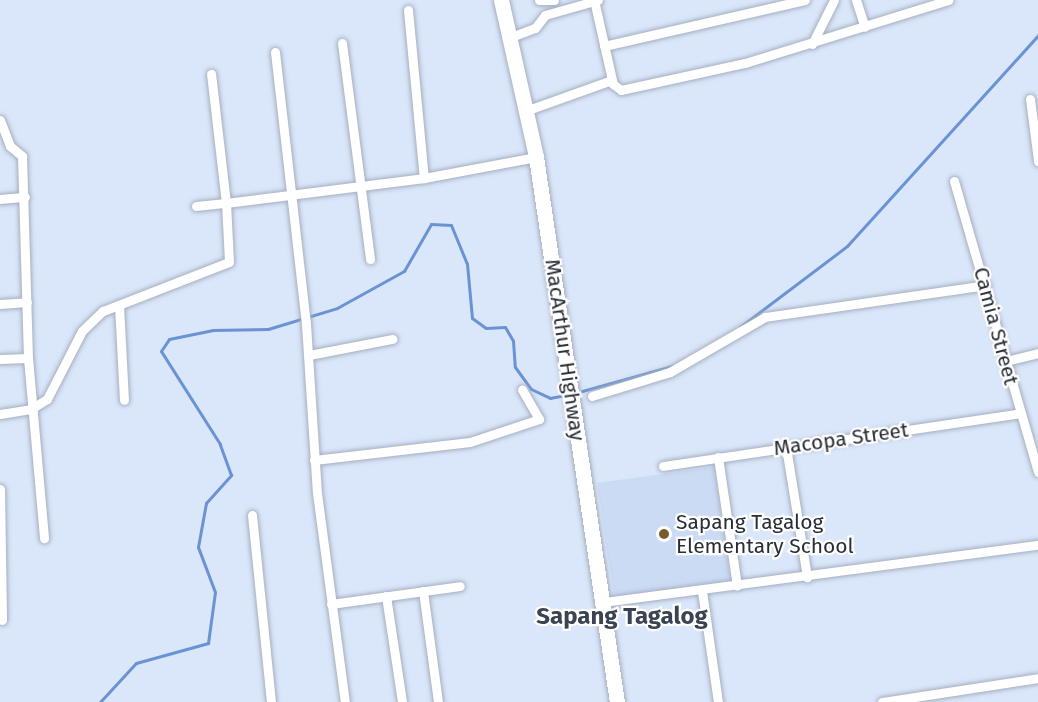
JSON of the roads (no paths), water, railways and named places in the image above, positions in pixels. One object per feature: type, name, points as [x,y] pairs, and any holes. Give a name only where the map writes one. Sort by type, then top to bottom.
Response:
[{"type":"highway","name":"MacArthur Highway","points":[[501,0],[528,110],[536,157],[617,702]]},
{"type":"street","points":[[545,15],[541,1],[554,0]]},
{"type":"street","points":[[604,46],[805,0]]},
{"type":"street","points":[[812,44],[834,0]]},
{"type":"street","points":[[856,0],[865,27]]},
{"type":"street","points":[[511,37],[535,28],[545,15],[596,1],[612,80],[619,90],[647,87],[812,44],[948,0]]},
{"type":"street","points":[[408,10],[424,178]]},
{"type":"street","points":[[342,43],[370,259]]},
{"type":"street","points":[[275,52],[309,355],[314,460],[345,702]]},
{"type":"street","points":[[0,414],[34,408],[51,393],[82,331],[119,305],[229,262],[226,203],[211,74]]},
{"type":"street","points":[[528,110],[612,80]]},
{"type":"street","points":[[1030,99],[1038,161]]},
{"type":"street","points":[[0,120],[10,146],[22,156],[28,358],[44,538]]},
{"type":"street","points":[[196,206],[424,178],[536,157]]},
{"type":"street","name":"Camia Street","points":[[954,181],[986,285],[1038,472]]},
{"type":"street","points":[[0,199],[25,197]]},
{"type":"street","points":[[592,396],[670,372],[765,317],[986,285]]},
{"type":"street","points":[[0,304],[27,302]]},
{"type":"street","points":[[119,305],[124,400]]},
{"type":"street","points":[[309,355],[392,339]]},
{"type":"street","points":[[1006,361],[1038,353]]},
{"type":"street","points":[[0,359],[28,358]]},
{"type":"street","points":[[314,460],[470,442],[539,419],[522,389]]},
{"type":"street","name":"Macopa Street","points":[[663,465],[1020,413]]},
{"type":"street","points":[[786,447],[807,578]]},
{"type":"street","points":[[718,457],[737,586]]},
{"type":"street","points":[[0,489],[2,620]]},
{"type":"street","points":[[252,515],[271,702]]},
{"type":"street","points":[[603,602],[807,578],[1038,545]]},
{"type":"street","points":[[331,604],[460,586]]},
{"type":"street","points":[[423,591],[438,702]]},
{"type":"street","points":[[702,591],[718,702]]},
{"type":"street","points":[[386,596],[402,702]]},
{"type":"street","points":[[882,702],[1038,678]]},
{"type":"waterway","points":[[740,327],[847,246],[1038,35]]},
{"type":"waterway","points":[[100,702],[136,663],[208,643],[215,592],[198,547],[206,503],[231,475],[220,444],[161,351],[169,339],[213,330],[268,329],[337,308],[404,271],[431,224],[451,225],[467,264],[472,318],[486,328],[505,327],[513,341],[515,367],[531,389],[550,398],[565,395]]},
{"type":"waterway","points":[[575,393],[672,366]]},
{"type":"place","name":"Sapang Tagalog Elementary School","points":[[664,534]]},
{"type":"district","name":"Sapang Tagalog","points":[[622,617]]}]
